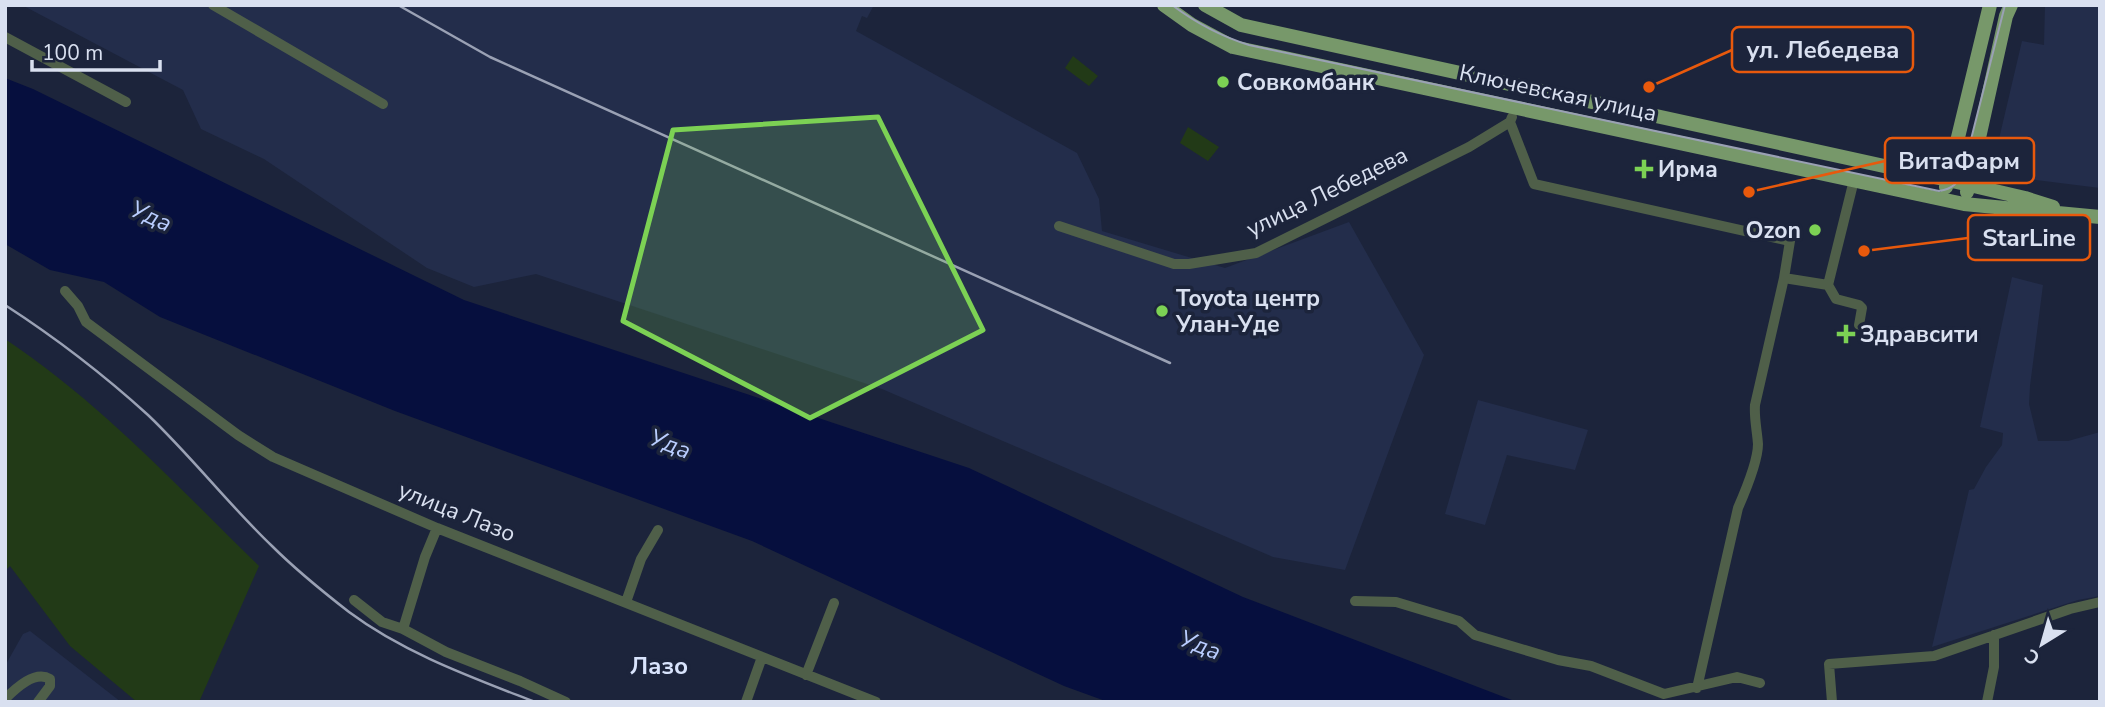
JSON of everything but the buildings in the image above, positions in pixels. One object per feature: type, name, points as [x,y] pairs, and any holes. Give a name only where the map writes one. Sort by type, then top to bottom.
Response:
[{"type":"main road","name":"Ключевская улица","points":[[1164,5],[1192,25],[1233,47],[1513,115],[1953,201],[2076,215]]},
{"type":"main road","name":"Ключевская улица","points":[[1205,5],[1241,25],[1948,180],[2025,198],[2076,215]]},
{"type":"main road","points":[[1953,201],[1948,180],[1990,5]]},
{"type":"main road","points":[[1953,201],[1969,185],[2004,25],[2011,5]]},
{"type":"main road","points":[[2076,215],[2100,217]]},
{"type":"street","points":[[213,5],[383,104]]},
{"type":"street","points":[[5,37],[126,102]]},
{"type":"street","points":[[1513,115],[1534,184],[1790,242],[1755,405],[1758,445],[1738,508],[1698,688]]},
{"type":"street","name":"улица Лебедева","points":[[1059,226],[1174,264],[1256,253],[1468,147],[1513,115]]},
{"type":"street","points":[[1854,180],[1828,285],[1836,299],[1862,308],[1858,325]]},
{"type":"street","points":[[1784,278],[1828,285]]},
{"type":"street","name":"улица Лазо","points":[[65,291],[78,306],[86,322],[238,435],[273,457],[437,528],[876,702]]},
{"type":"street","points":[[403,629],[425,557],[437,528]]},
{"type":"street","points":[[625,602],[641,559],[657,530]]},
{"type":"street","points":[[354,600],[382,622],[566,702]]},
{"type":"street","points":[[1355,600],[1396,602],[1459,621],[1475,635],[1558,660],[1591,666],[1664,694],[1737,677],[1760,683]]},
{"type":"street","points":[[1832,702],[1829,664],[1934,656],[2070,609],[2100,602]]},
{"type":"street","points":[[806,675],[834,603]]},
{"type":"street","points":[[1987,702],[1993,667],[1994,635]]},
{"type":"street","points":[[746,702],[762,657]]},
{"type":"street","points":[[5,698],[26,682],[46,676],[50,679],[50,686],[38,702]]},
{"type":"highlighted area","points":[[878,117],[983,330],[810,418],[623,321],[673,130]]},
{"type":"shaded area","points":[[22,5],[874,5],[867,18],[862,16],[856,31],[1077,153],[1099,199],[1102,231],[1225,268],[1349,222],[1424,355],[1345,570],[1273,557],[882,389],[536,274],[474,287],[427,268],[264,159],[201,129],[183,90]]},
{"type":"shaded area","points":[[2045,5],[2100,5],[2100,188],[2005,176],[1995,156],[2022,41],[2044,45]]},
{"type":"shaded area","points":[[2012,277],[2043,285],[2029,404],[2038,441],[2068,441],[2100,432],[2100,596],[2078,600],[1932,647],[1969,490],[1974,489],[2002,445],[2003,433],[1980,427]]},
{"type":"shaded area","points":[[1478,400],[1588,430],[1575,470],[1507,455],[1485,525],[1445,514]]},
{"type":"shaded area","points":[[30,631],[121,702],[5,702],[5,666],[23,634]]},
{"type":"green space","points":[[1073,56],[1098,76],[1089,86],[1065,68]]},
{"type":"green space","points":[[1188,127],[1219,147],[1208,161],[1180,143]]},
{"type":"green space","points":[[5,339],[106,418],[259,566],[199,702],[137,702],[70,646],[10,566],[5,571]]},
{"type":"water","name":"Уда","points":[[5,78],[33,89],[464,300],[969,468],[1243,597],[1517,702],[1108,702],[1064,686],[752,541],[395,411],[160,317],[104,282],[50,270],[5,244]]},
{"type":"tram line","points":[[1172,5],[1209,28],[1249,45],[1939,191],[1954,185],[1963,171],[2005,5]]},
{"type":"railway","points":[[398,5],[490,57],[1170,363]]},
{"type":"railway","points":[[5,305],[79,357],[148,415],[272,546],[349,612],[415,652],[535,702]]},
{"type":"place","name":"Совкомбанк","points":[[1223,82]]},
{"type":"place","name":"ул. Лебедева","points":[[1649,87]]},
{"type":"place","name":"Ирма","points":[[1644,169]]},
{"type":"place","name":"ВитаФарм","points":[[1749,192]]},
{"type":"place","name":"Ozon","points":[[1815,230]]},
{"type":"place","name":"StarLine","points":[[1864,251]]},
{"type":"place","name":"Toyota центр Улан-Уде","points":[[1162,311]]},
{"type":"place","name":"Здравсити","points":[[1846,334]]},
{"type":"district","name":"Лазо","points":[[659,666]]}]
